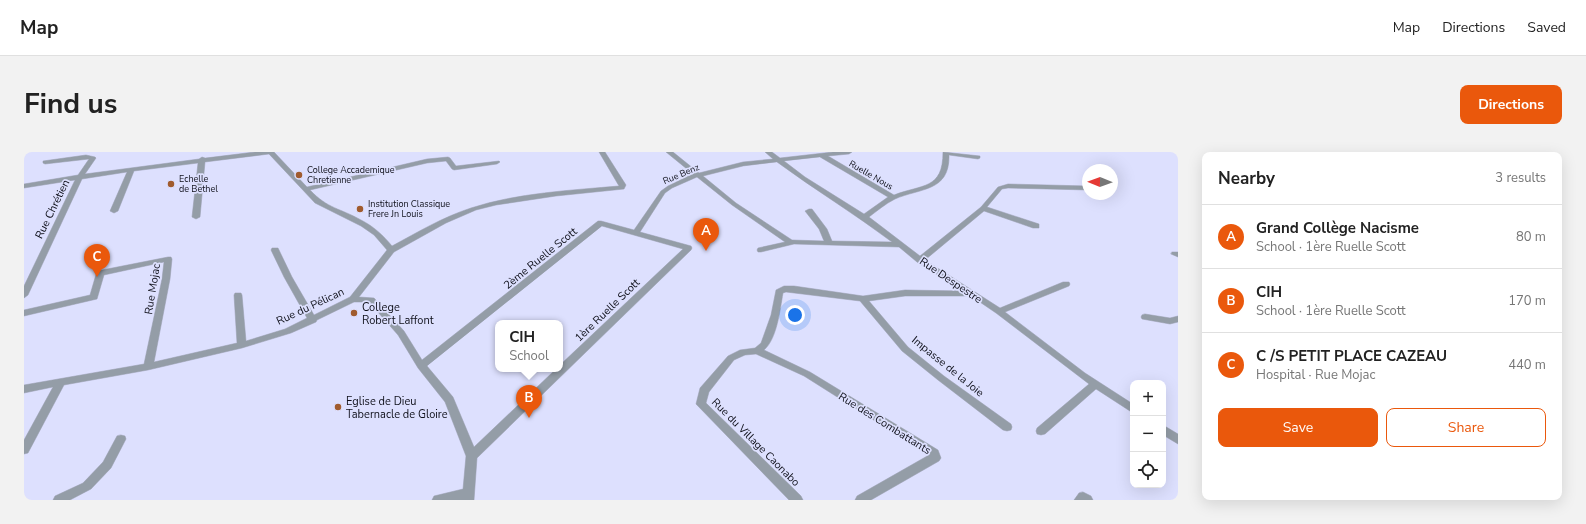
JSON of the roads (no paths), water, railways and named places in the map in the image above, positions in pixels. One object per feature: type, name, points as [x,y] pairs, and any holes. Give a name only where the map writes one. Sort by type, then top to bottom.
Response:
[{"type":"street","points":[[24,186],[194,158],[202,159],[270,152],[323,206],[358,221],[379,234],[391,250]]},
{"type":"street","name":"Rue du Pélican","points":[[24,389],[148,367],[242,345],[288,331],[353,300],[391,250],[443,222],[474,209],[495,203],[556,194],[615,190],[622,188],[623,185],[602,152]]},
{"type":"street","points":[[670,152],[734,204],[791,243]]},
{"type":"street","name":"Rue Despestre","points":[[768,152],[803,178],[864,217],[920,260],[970,294],[999,311],[1096,384],[1130,407]]},
{"type":"street","name":"Rue Benz","points":[[636,232],[662,192],[697,175],[743,164],[849,152]]},
{"type":"street","points":[[864,217],[892,198],[926,188],[940,180],[946,166],[946,153],[978,156]]},
{"type":"street","name":"Ruelle Nous","points":[[821,155],[892,198]]},
{"type":"street","name":"Rue Chrétien","points":[[24,295],[80,177],[93,158],[86,157],[45,162]]},
{"type":"street","points":[[196,217],[202,159]]},
{"type":"street","points":[[306,188],[427,161],[448,159],[454,168],[497,162]]},
{"type":"street","points":[[114,211],[130,169]]},
{"type":"street","points":[[920,260],[953,234],[982,208],[1000,188],[1004,186],[1082,188]]},
{"type":"street","points":[[982,208],[1036,226]]},
{"type":"street","points":[[809,211],[823,229],[829,243]]},
{"type":"street","name":"2ème Ruelle Scott","points":[[421,366],[601,223],[688,248]]},
{"type":"street","points":[[761,250],[791,243],[900,245]]},
{"type":"street","name":"1ère Ruelle Scott","points":[[563,368],[688,248]]},
{"type":"street","points":[[275,250],[313,320]]},
{"type":"street","name":"Rue Mojac","points":[[24,313],[94,297],[100,273],[168,259],[166,279],[148,367]]},
{"type":"street","points":[[999,311],[1066,284]]},
{"type":"street","points":[[757,351],[765,344],[775,315],[779,292],[784,289],[863,299],[905,293],[970,294]]},
{"type":"street","points":[[238,294],[242,345]]},
{"type":"street","name":"Impasse de la Joie","points":[[863,299],[905,348],[1007,427]]},
{"type":"street","points":[[353,300],[371,300],[401,333],[421,366],[449,400],[472,456],[468,497],[438,500]]},
{"type":"street","points":[[1145,317],[1170,321],[1178,319]]},
{"type":"street","name":"Rue du Village Caonabo","points":[[757,351],[743,352],[731,358],[704,391],[701,404],[797,500]]},
{"type":"street","name":"Rue des Combattants","points":[[757,351],[807,374],[934,453],[935,458],[861,500]]},
{"type":"street","name":"1ère Ruelle Scott","points":[[472,456],[559,372]]},
{"type":"street","points":[[24,450],[60,383]]},
{"type":"street","points":[[1041,431],[1096,384]]},
{"type":"street","points":[[1166,431],[1178,440]]},
{"type":"street","points":[[59,500],[87,486],[107,465],[121,439]]},
{"type":"street","points":[[1080,500],[1083,497],[1087,500]]},
{"type":"place","name":"College Accademique Chretienne","points":[[299,175]]},
{"type":"place","name":"Echelle de Bethel","points":[[171,184]]},
{"type":"place","name":"Institution Classique Frere Jn Louis","points":[[360,209]]},
{"type":"place","name":"Grand Collège Nacisme","points":[[706,251]]},
{"type":"place","name":"C /S PETIT PLACE CAZEAU","points":[[97,277]]},
{"type":"place","name":"College Robert Laffont","points":[[354,313]]},
{"type":"place","name":"Eglise de Dieu Tabernacle de Gloire","points":[[338,407]]},
{"type":"place","name":"CIH","points":[[529,418]]}]
